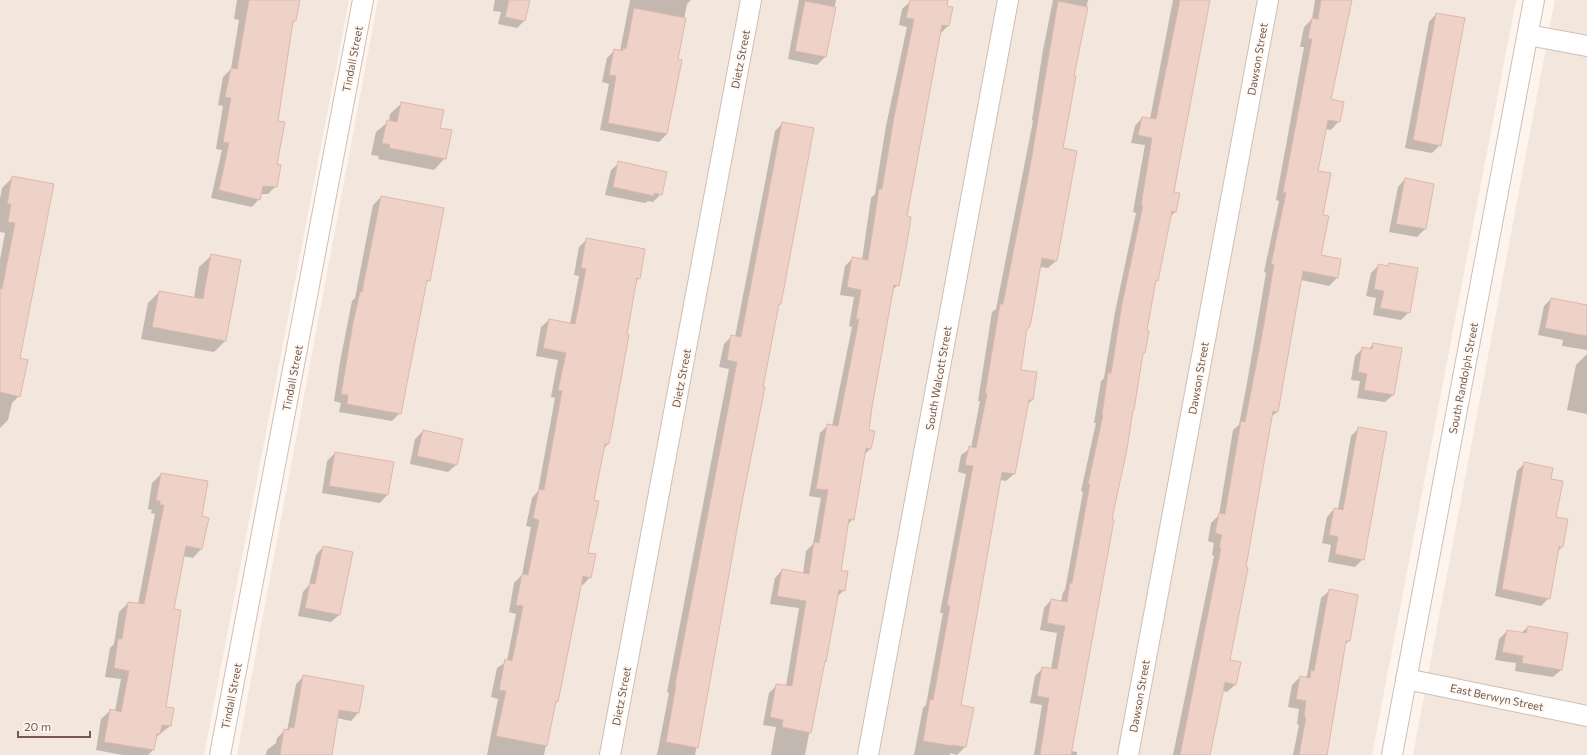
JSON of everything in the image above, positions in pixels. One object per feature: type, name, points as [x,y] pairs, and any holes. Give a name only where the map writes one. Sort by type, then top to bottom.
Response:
[{"type":"street","name":"Tindall Street","points":[[220,755],[363,0]]},
{"type":"street","name":"Dietz Street","points":[[610,755],[751,0]]},
{"type":"street","name":"South Walcott Street","points":[[868,755],[1008,0]]},
{"type":"street","name":"Dawson Street","points":[[1128,755],[1268,0]]},
{"type":"street","name":"South Randolph Street","points":[[1392,755],[1534,0]]},
{"type":"street","points":[[1528,35],[1587,46]]},
{"type":"street","name":"East Berwyn Street","points":[[1406,679],[1587,716]]},
{"type":"shaded area","points":[[0,0],[349,0],[204,755],[0,755]]},
{"type":"shaded area","points":[[378,0],[1516,0],[1372,755],[237,755]]},
{"type":"shaded area","points":[[1555,0],[1587,0],[1587,755],[1413,755]]},
{"type":"building","points":[[249,0],[300,0],[296,21],[293,21],[278,121],[285,122],[277,164],[281,165],[277,187],[263,186],[260,200],[219,190],[229,143],[223,142],[231,98],[225,97],[231,68],[237,69]]},
{"type":"building","points":[[509,0],[530,0],[525,21],[505,17]]},
{"type":"building","points":[[910,0],[948,0],[947,6],[953,7],[949,26],[942,25],[907,216],[911,217],[908,237],[899,286],[894,285],[872,407],[869,430],[875,431],[871,449],[866,448],[854,520],[849,519],[841,571],[848,571],[845,591],[839,590],[811,733],[782,727],[783,720],[770,717],[776,684],[792,686],[806,601],[777,596],[782,569],[809,574],[814,542],[819,543],[828,490],[816,489],[827,424],[838,426],[859,319],[856,319],[861,290],[847,287],[852,257],[868,260],[879,189],[882,189],[894,117],[914,19],[906,18]]},
{"type":"building","points":[[1180,0],[1210,0],[1174,192],[1180,193],[1176,212],[1172,211],[1158,281],[1156,280],[1147,330],[1149,331],[1145,353],[1143,353],[1127,449],[1112,519],[1114,520],[1071,755],[1040,755],[1049,698],[1037,696],[1042,667],[1057,669],[1065,626],[1047,623],[1051,599],[1067,602],[1070,583],[1072,583],[1090,484],[1088,484],[1103,415],[1108,373],[1111,373],[1122,304],[1143,205],[1141,205],[1152,138],[1138,135],[1142,117],[1156,119]]},
{"type":"building","points":[[1321,0],[1352,0],[1331,99],[1344,102],[1340,122],[1328,120],[1318,171],[1331,173],[1323,215],[1329,216],[1321,255],[1341,259],[1338,278],[1303,271],[1278,412],[1273,411],[1246,567],[1248,568],[1230,660],[1241,662],[1236,685],[1225,682],[1210,755],[1180,755],[1221,548],[1219,547],[1222,535],[1215,533],[1219,513],[1225,514],[1241,421],[1245,422],[1274,265],[1271,264],[1286,193],[1283,192],[1312,39],[1308,39],[1312,18],[1318,19]]},
{"type":"building","points":[[805,1],[836,7],[826,57],[795,51]]},
{"type":"building","points":[[1058,1],[1088,7],[1074,76],[1076,76],[1063,148],[1077,151],[1057,261],[1042,258],[1031,322],[1029,328],[1027,328],[1021,370],[1037,372],[1033,400],[1029,400],[1015,474],[1002,472],[961,705],[974,708],[966,747],[952,746],[923,741],[930,699],[933,700],[950,606],[947,605],[973,466],[965,465],[969,446],[976,448],[987,394],[985,394],[1000,304],[1003,304],[1030,167]]},
{"type":"building","points":[[634,8],[686,18],[678,59],[682,60],[667,134],[608,123],[616,76],[609,75],[614,49],[623,51],[623,48],[626,49]]},
{"type":"building","points":[[1436,13],[1465,18],[1441,146],[1413,140]]},
{"type":"building","points":[[401,102],[444,110],[440,128],[452,130],[446,159],[389,148],[390,145],[382,143],[387,120],[397,122]]},
{"type":"building","points":[[782,122],[814,128],[781,304],[779,304],[763,387],[765,387],[741,507],[698,748],[666,742],[675,685],[737,362],[727,360],[731,335],[741,337]]},
{"type":"building","points":[[618,161],[667,172],[662,195],[654,193],[654,196],[613,187]]},
{"type":"building","points":[[12,176],[54,184],[20,358],[28,360],[20,397],[0,392],[0,288],[2,289],[15,223],[8,222],[11,204],[7,204]]},
{"type":"building","points":[[1405,178],[1434,184],[1426,229],[1396,224]]},
{"type":"building","points":[[381,196],[444,208],[430,281],[427,280],[401,414],[347,404],[348,395],[341,394],[353,323],[360,292],[362,292]]},
{"type":"building","points":[[586,238],[645,249],[640,279],[637,278],[627,334],[629,335],[609,444],[605,444],[594,500],[599,501],[588,553],[596,554],[591,578],[583,576],[558,702],[556,701],[547,746],[496,736],[506,691],[499,690],[505,659],[512,661],[523,606],[516,605],[522,574],[528,575],[539,520],[533,518],[539,489],[544,490],[562,391],[558,390],[566,353],[543,348],[549,319],[575,324],[586,269],[581,268]]},
{"type":"building","points":[[211,254],[241,260],[226,341],[152,327],[159,291],[203,299]]},
{"type":"building","points":[[1389,263],[1418,268],[1410,313],[1380,308],[1384,291],[1374,289],[1378,264],[1388,266]]},
{"type":"building","points":[[1551,298],[1587,305],[1587,336],[1545,328]]},
{"type":"building","points":[[1373,343],[1402,348],[1394,395],[1364,390],[1367,374],[1358,372],[1362,347],[1372,349]]},
{"type":"building","points":[[1358,427],[1387,432],[1364,560],[1335,554],[1338,537],[1329,535],[1334,508],[1343,510]]},
{"type":"building","points":[[423,430],[463,439],[457,465],[417,456]]},
{"type":"building","points":[[335,452],[394,462],[388,495],[329,486]]},
{"type":"building","points":[[1524,462],[1553,468],[1551,479],[1563,481],[1556,517],[1568,519],[1563,547],[1559,547],[1550,599],[1502,589]]},
{"type":"building","points":[[161,473],[208,481],[202,516],[209,518],[202,549],[186,546],[174,609],[181,610],[166,707],[174,708],[171,726],[162,725],[160,734],[157,734],[154,750],[104,742],[110,709],[121,712],[129,671],[114,668],[118,639],[122,639],[128,602],[144,604],[164,505],[160,505],[160,501],[156,501]]},
{"type":"building","points":[[323,546],[353,552],[340,615],[305,608],[310,583],[315,584]]},
{"type":"building","points":[[1329,589],[1358,595],[1350,641],[1346,641],[1327,755],[1299,755],[1306,717],[1304,717],[1306,701],[1296,699],[1300,676],[1310,678],[1311,670],[1314,671]]},
{"type":"building","points":[[1528,626],[1568,633],[1562,670],[1522,663],[1523,656],[1502,652],[1507,630],[1526,633]]},
{"type":"building","points":[[303,675],[364,686],[359,713],[339,710],[332,755],[280,755],[284,729],[289,730],[290,727],[294,728]]}]
